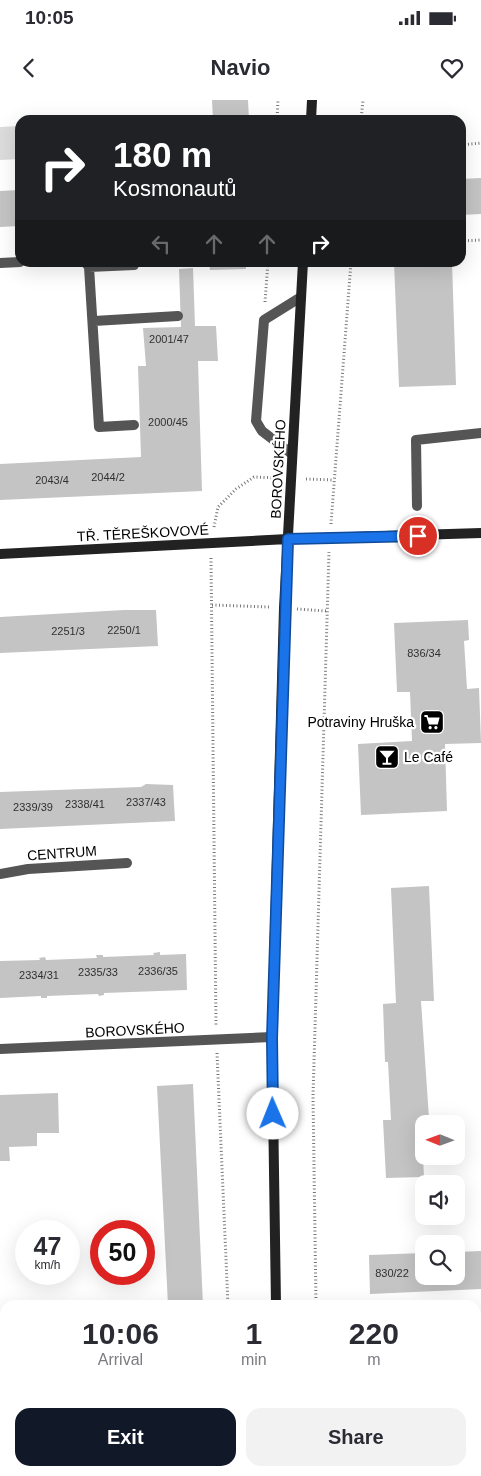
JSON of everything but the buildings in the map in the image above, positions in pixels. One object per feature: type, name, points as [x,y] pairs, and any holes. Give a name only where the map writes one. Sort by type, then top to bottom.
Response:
[{"type":"main road","points":[[311,115],[312,100]]},
{"type":"main road","name":"BOROVSKÉHO","points":[[276,1300],[272,1038],[288,539],[303,267]]},
{"type":"main road","name":"TŘ. TĚREŠKOVOVÉ","points":[[0,554],[288,539],[481,533]]},
{"type":"street","points":[[0,262],[15,262]]},
{"type":"street","points":[[87,267],[94,322],[99,427],[134,425]]},
{"type":"street","points":[[292,454],[262,431],[256,421],[264,320],[301,298]]},
{"type":"street","points":[[94,322],[178,316]]},
{"type":"street","points":[[417,506],[416,440],[481,433]]},
{"type":"street","name":"CENTRUM","points":[[0,874],[28,868],[127,863]]},
{"type":"street","name":"BOROVSKÉHO","points":[[0,1049],[272,1038]]},
{"type":"path","points":[[277,115],[278,100]]},
{"type":"path","points":[[362,115],[363,100]]},
{"type":"path","points":[[466,144],[481,143]]},
{"type":"path","points":[[466,241],[481,240]]},
{"type":"path","points":[[264,320],[268,267]]},
{"type":"path","points":[[316,1300],[313,1096],[330,538],[351,267]]},
{"type":"path","points":[[228,1300],[216,1040],[211,543],[218,507],[236,489],[254,477]]},
{"type":"shaded area","points":[[15,126],[15,159],[0,160],[0,127]]},
{"type":"place","name":"Potraviny Hruška","points":[[432,722]]},
{"type":"place","name":"Le Café","points":[[387,757]]},
{"type":"route","points":[[273,1114],[272,1038],[284,608],[288,539],[418,536]]}]
